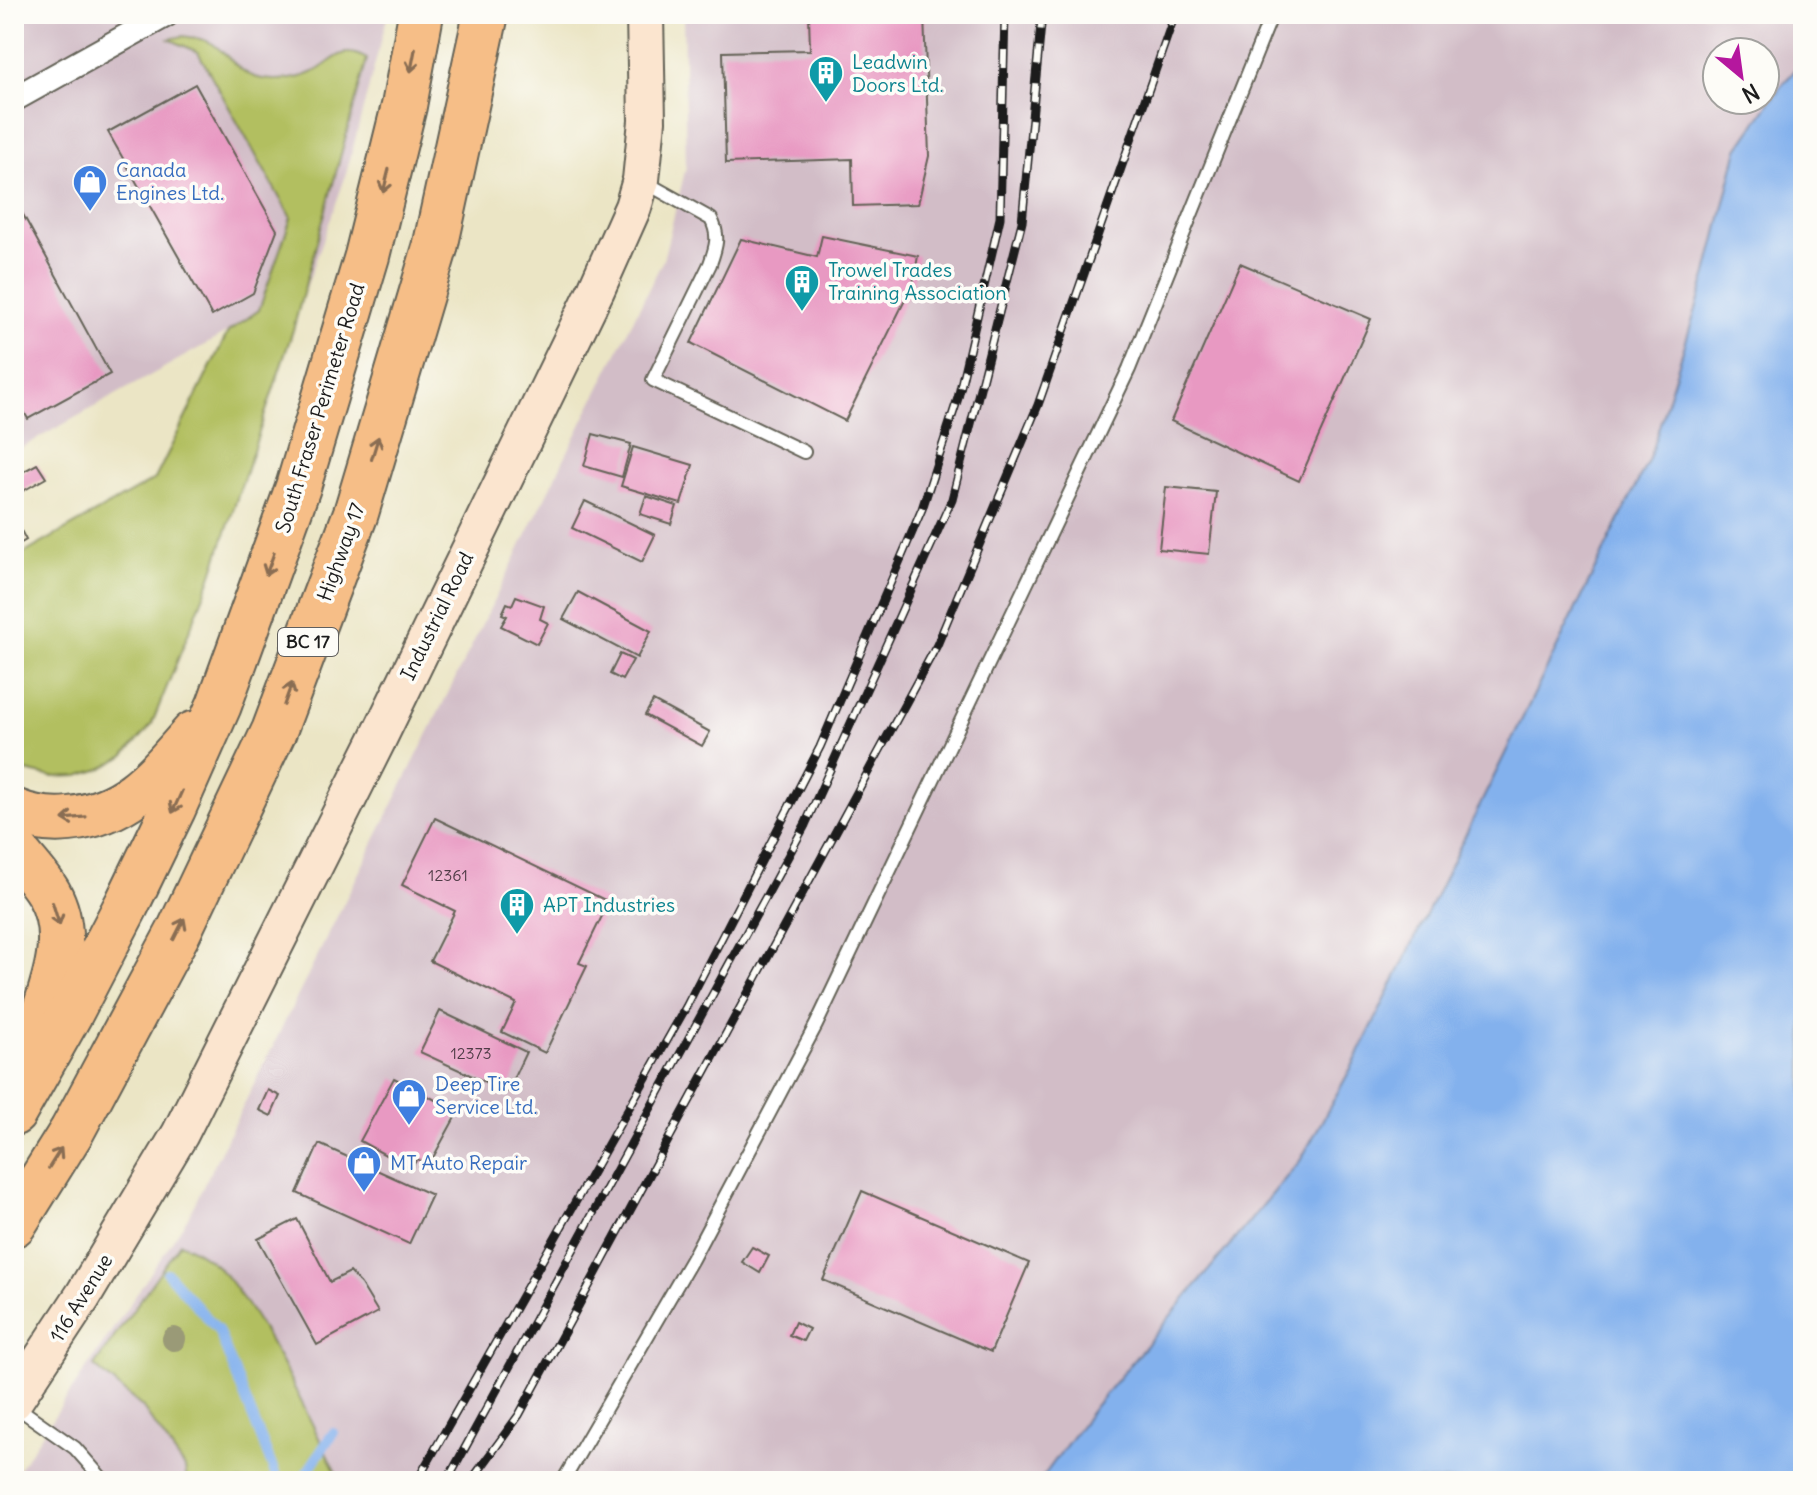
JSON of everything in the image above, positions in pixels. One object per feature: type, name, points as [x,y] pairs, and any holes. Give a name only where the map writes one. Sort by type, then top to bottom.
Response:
[{"type":"highway","name":"South Fraser Perimeter Road","points":[[219,705],[298,487],[367,256],[404,106],[421,14]]},
{"type":"highway","name":"Highway 17","points":[[14,1224],[72,1131],[178,933],[274,731],[356,513],[435,248],[486,14]]},
{"type":"highway","points":[[14,811],[55,820],[89,817],[118,806],[144,787],[219,705]]},
{"type":"highway","name":"BC 17","points":[[14,1113],[127,904],[219,705]]},
{"type":"highway","points":[[14,849],[49,894],[61,931],[56,973],[14,1106]]},
{"type":"street","points":[[14,99],[167,14]]},
{"type":"street","name":"Industrial Road","points":[[146,1194],[216,1065],[384,727],[596,290],[633,207],[641,180],[647,121],[645,14]]},
{"type":"street","name":"116 Avenue","points":[[14,1403],[146,1194]]},
{"type":"lane","points":[[563,1481],[692,1259],[823,1010],[1129,369],[1272,14]]},
{"type":"lane","points":[[641,180],[711,219],[717,230],[717,246],[710,264],[653,380],[804,452]]},
{"type":"lane","points":[[14,1403],[75,1448],[104,1481]]},
{"type":"shaded area","points":[[14,14],[388,14],[345,178],[306,288],[14,452]]},
{"type":"shaded area","points":[[683,14],[1803,14],[1803,61],[1781,86],[1781,36],[1701,36],[1701,116],[1761,116],[1738,149],[1707,274],[1649,459],[1355,1061],[1300,1161],[1095,1406],[1040,1481],[14,1481],[14,1476],[187,1219],[663,260],[686,167]]},
{"type":"green space","points":[[183,36],[210,42],[247,74],[264,79],[285,80],[303,76],[344,53],[367,59],[293,330],[210,580],[151,726],[124,756],[101,769],[78,776],[52,777],[26,771],[14,764],[14,559],[155,479],[228,332],[259,310],[291,218],[198,52],[169,39]]},
{"type":"green space","points":[[180,1243],[216,1266],[249,1308],[291,1380],[340,1481],[187,1481],[185,1468],[142,1407],[94,1366]]},
{"type":"water","points":[[1803,61],[1803,1481],[1040,1481],[1095,1406],[1300,1161],[1355,1061],[1649,459],[1707,274],[1738,149],[1761,116],[1781,116],[1781,86]]},
{"type":"building","name":"Leadwin Doors Ltd.","points":[[809,14],[924,14],[929,156],[918,204],[853,206],[852,159],[726,163],[723,52],[810,50]]},
{"type":"building","points":[[195,84],[277,230],[253,293],[212,316],[108,132]]},
{"type":"building","points":[[14,198],[110,374],[28,419],[14,394]]},
{"type":"building","name":"Trowel Trades Training Association","points":[[822,236],[918,256],[913,284],[845,421],[691,343],[741,239],[817,257]]},
{"type":"building","points":[[1240,263],[1371,319],[1299,481],[1171,421]]},
{"type":"building","points":[[593,434],[631,444],[622,477],[584,466]]},
{"type":"building","points":[[633,447],[693,465],[681,504],[621,486]]},
{"type":"building","points":[[37,464],[46,478],[23,491],[15,476]]},
{"type":"building","points":[[1166,487],[1216,492],[1209,554],[1159,549]]},
{"type":"building","points":[[646,496],[677,506],[671,524],[640,514]]},
{"type":"building","points":[[585,501],[655,535],[642,562],[572,528]]},
{"type":"building","points":[[14,517],[26,540],[14,547]]},
{"type":"building","points":[[578,592],[651,631],[637,658],[563,619]]},
{"type":"building","points":[[516,596],[544,606],[540,619],[548,623],[537,644],[501,626],[507,616],[502,614],[507,603],[512,605]]},
{"type":"building","points":[[620,654],[633,660],[622,680],[610,674]]},
{"type":"building","points":[[653,701],[710,732],[702,746],[645,715]]},
{"type":"building","name":"APT Industries","points":[[435,818],[609,902],[579,963],[587,966],[545,1053],[502,1032],[516,1003],[430,961],[455,911],[402,885]]},
{"type":"building","points":[[440,1011],[526,1052],[507,1092],[420,1052]]},
{"type":"building","name":"Deep Tire Service Ltd.","points":[[394,1078],[458,1112],[429,1165],[417,1159],[411,1169],[360,1141]]},
{"type":"building","points":[[268,1090],[280,1096],[271,1116],[259,1110]]},
{"type":"building","name":"MT Auto Repair","points":[[319,1144],[432,1195],[409,1244],[297,1193]]},
{"type":"building","points":[[862,1191],[1029,1263],[991,1352],[823,1280]]},
{"type":"building","points":[[297,1219],[330,1282],[350,1272],[378,1312],[317,1345],[258,1239]]},
{"type":"building","points":[[752,1247],[769,1256],[760,1273],[742,1262]]},
{"type":"building","points":[[795,1322],[809,1329],[803,1341],[789,1335]]},
{"type":"waterway","points":[[167,1273],[218,1330],[278,1481]]},
{"type":"waterway","points":[[301,1481],[333,1433]]},
{"type":"railway","points":[[417,1481],[686,1007],[820,747],[922,509],[958,398],[1000,218],[1005,14]]},
{"type":"railway","points":[[447,1481],[805,825],[952,499],[1022,222],[1042,14]]},
{"type":"railway","points":[[471,1481],[519,1415],[937,645],[1038,405],[1175,14]]},
{"type":"place","name":"Leadwin Doors Ltd.","points":[[826,104]]},
{"type":"place","name":"Canada Engines Ltd.","points":[[90,213]]},
{"type":"place","name":"Trowel Trades Training Association","points":[[802,313]]},
{"type":"place","name":"APT Industries","points":[[517,936]]},
{"type":"place","name":"Deep Tire Service Ltd.","points":[[409,1127]]},
{"type":"place","name":"MT Auto Repair","points":[[364,1194]]}]
